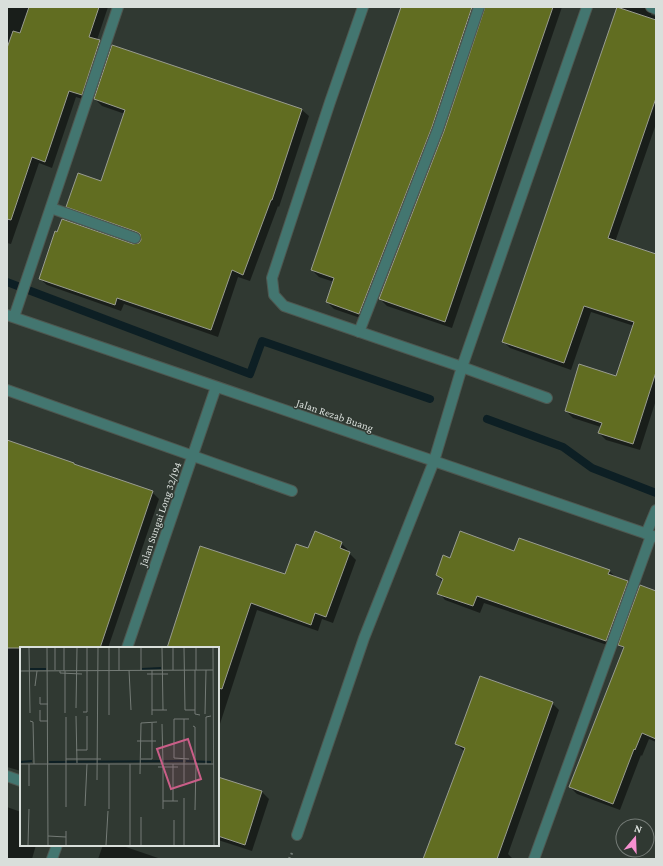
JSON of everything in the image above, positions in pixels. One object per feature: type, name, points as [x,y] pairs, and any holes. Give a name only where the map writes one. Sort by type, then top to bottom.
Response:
[{"type":"street","points":[[10,316],[23,289],[33,262],[118,7]]},
{"type":"street","points":[[363,7],[272,278],[274,295],[284,306],[547,398]]},
{"type":"street","points":[[359,332],[438,129],[479,7]]},
{"type":"street","points":[[297,835],[364,638],[434,462],[462,367],[587,7]]},
{"type":"street","points":[[651,7],[656,9]]},
{"type":"street","points":[[51,208],[135,238]]},
{"type":"street","name":"Jalan Rezab Buang","points":[[10,316],[651,536]]},
{"type":"street","name":"Jalan Sungai Long 32/194","points":[[127,647],[216,387]]},
{"type":"street","points":[[7,390],[292,491]]},
{"type":"street","points":[[534,859],[651,536],[656,510]]},
{"type":"street","points":[[7,776],[20,781]]},
{"type":"street","points":[[52,859],[57,846]]},
{"type":"building","points":[[29,7],[99,7],[89,37],[100,40],[82,95],[69,91],[45,162],[32,157],[11,220],[7,219],[7,48],[13,31],[20,33]]},
{"type":"building","points":[[401,7],[472,7],[432,127],[359,314],[326,302],[334,278],[311,270]]},
{"type":"building","points":[[485,7],[553,7],[445,322],[379,299],[444,131]]},
{"type":"building","points":[[617,7],[656,20],[656,98],[608,238],[656,254],[656,372],[633,444],[598,433],[602,423],[565,411],[579,364],[616,376],[634,322],[584,306],[564,363],[502,342]]},
{"type":"building","points":[[112,45],[302,109],[272,200],[243,275],[232,270],[211,330],[117,298],[115,305],[39,279],[55,231],[57,232],[62,219],[133,244],[139,243],[141,240],[140,234],[137,232],[66,207],[78,173],[101,181],[125,110],[94,99]]},
{"type":"building","points":[[7,440],[153,491],[100,647],[7,648]]},
{"type":"building","points":[[315,531],[342,542],[340,548],[350,552],[326,617],[315,613],[311,625],[251,603],[222,689],[219,688],[219,647],[167,647],[200,546],[285,574],[296,544],[308,548]]},
{"type":"building","points":[[460,531],[514,551],[519,538],[610,570],[608,574],[628,581],[606,641],[477,596],[473,606],[437,594],[443,579],[436,575],[443,555],[450,558]]},
{"type":"building","points":[[640,585],[656,591],[656,739],[642,733],[635,750],[634,749],[613,804],[569,787],[624,647],[618,645]]},
{"type":"building","points":[[480,676],[553,702],[497,859],[423,859],[465,748],[455,744]]},
{"type":"building","points":[[219,777],[262,791],[245,845],[219,836]]},
{"type":"waterway","points":[[7,282],[250,374],[262,341],[430,399]]},
{"type":"waterway","points":[[487,419],[563,447],[592,468],[656,493]]}]
